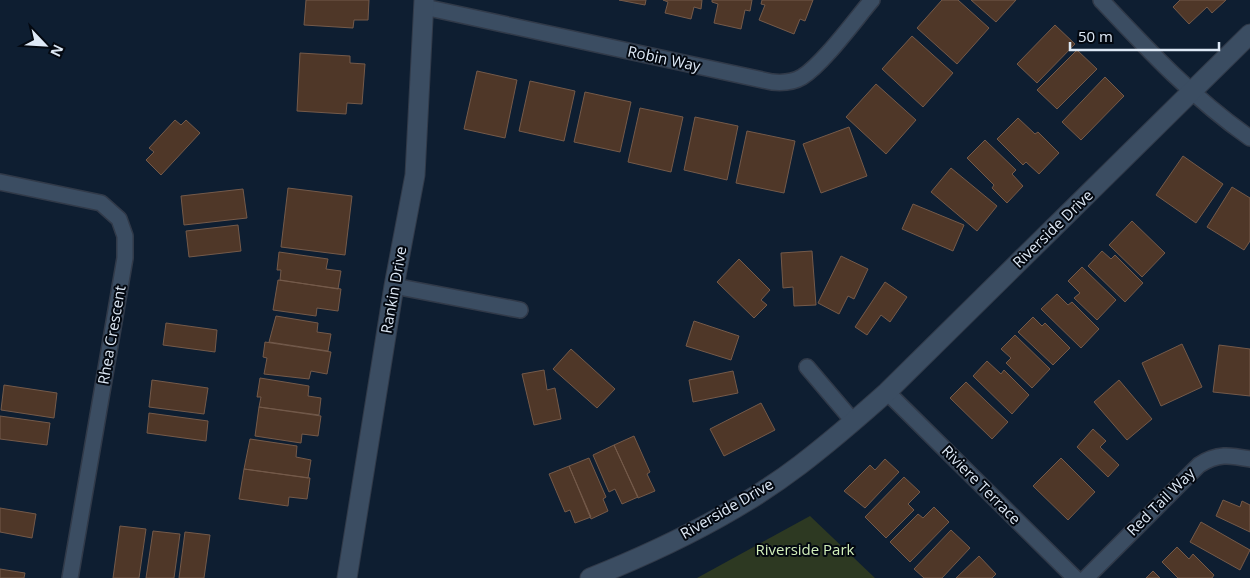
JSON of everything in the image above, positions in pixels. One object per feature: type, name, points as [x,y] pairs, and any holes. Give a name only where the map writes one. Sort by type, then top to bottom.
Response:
[{"type":"street","name":"Robin Way","points":[[424,4],[772,82],[787,83],[801,78],[814,67],[872,0]]},
{"type":"street","points":[[1101,0],[1192,93],[1250,138]]},
{"type":"street","name":"Rankin Drive","points":[[347,578],[394,286],[414,175],[424,4]]},
{"type":"street","name":"Riverside Drive","points":[[590,578],[643,555],[729,511],[799,466],[887,392],[1250,34]]},
{"type":"street","name":"Rhea Crescent","points":[[0,182],[101,203],[119,219],[125,236],[125,258],[70,578]]},
{"type":"street","points":[[394,286],[520,310]]},
{"type":"street","points":[[807,367],[853,421]]},
{"type":"street","name":"Riviere Terrace","points":[[887,392],[1076,578]]},
{"type":"street","name":"Red Tail Way","points":[[1086,578],[1199,465],[1210,457],[1229,454],[1250,459]]},
{"type":"green space","name":"Riverside Park","points":[[810,516],[875,578],[697,578]]},
{"type":"building","points":[[306,0],[369,0],[368,20],[354,20],[353,28],[304,25]]},
{"type":"building","points":[[619,0],[646,0],[645,5]]},
{"type":"building","points":[[663,0],[702,0],[701,9],[694,7],[691,19],[665,13],[668,2]]},
{"type":"building","points":[[712,0],[752,0],[750,11],[745,10],[741,29],[714,23],[718,4],[712,2]]},
{"type":"building","points":[[762,0],[813,0],[805,21],[800,19],[794,34],[759,20],[765,5],[761,4]]},
{"type":"building","points":[[942,0],[958,0],[989,28],[957,64],[917,28]]},
{"type":"building","points":[[971,0],[1016,0],[996,22]]},
{"type":"building","points":[[1180,0],[1226,0],[1212,13],[1207,7],[1189,24],[1173,7]]},
{"type":"building","points":[[1055,25],[1075,44],[1037,83],[1017,64]]},
{"type":"building","points":[[912,36],[953,73],[923,107],[882,69]]},
{"type":"building","points":[[1077,50],[1097,69],[1057,109],[1037,90]]},
{"type":"building","points":[[300,53],[350,56],[350,63],[365,64],[362,104],[347,103],[346,114],[297,111]]},
{"type":"building","points":[[477,71],[517,80],[505,138],[464,129]]},
{"type":"building","points":[[1105,77],[1124,96],[1081,140],[1062,122]]},
{"type":"building","points":[[530,81],[575,91],[564,141],[519,131]]},
{"type":"building","points":[[876,84],[916,120],[886,154],[846,117]]},
{"type":"building","points":[[585,92],[631,102],[620,152],[574,142]]},
{"type":"building","points":[[640,108],[683,117],[671,172],[628,162]]},
{"type":"building","points":[[695,117],[738,126],[727,180],[684,170]]},
{"type":"building","points":[[1018,118],[1035,134],[1038,132],[1059,153],[1039,174],[1026,162],[1023,165],[997,139]]},
{"type":"building","points":[[175,120],[181,125],[186,120],[200,133],[161,175],[146,160],[154,152],[149,148]]},
{"type":"building","points":[[849,127],[867,176],[821,193],[803,144]]},
{"type":"building","points":[[747,131],[795,141],[784,193],[736,183]]},
{"type":"building","points":[[985,140],[1016,170],[1012,174],[1023,186],[1007,203],[992,188],[994,185],[967,158]]},
{"type":"building","points":[[1183,156],[1223,184],[1196,223],[1156,195]]},
{"type":"building","points":[[951,168],[997,206],[977,231],[931,192]]},
{"type":"building","points":[[1232,187],[1250,198],[1250,241],[1244,250],[1207,227]]},
{"type":"building","points":[[288,188],[352,196],[345,255],[281,247]]},
{"type":"building","points":[[243,189],[247,218],[184,225],[181,196]]},
{"type":"building","points":[[913,204],[964,225],[953,251],[902,229]]},
{"type":"building","points":[[1132,221],[1165,253],[1142,277],[1109,245]]},
{"type":"building","points":[[238,225],[241,251],[189,257],[186,231]]},
{"type":"building","points":[[812,251],[816,305],[794,306],[793,287],[783,288],[781,253]]},
{"type":"building","points":[[1102,251],[1111,259],[1115,255],[1143,283],[1125,302],[1088,266]]},
{"type":"building","points":[[279,252],[328,259],[326,269],[341,271],[338,289],[280,280],[281,270],[277,270]]},
{"type":"building","points":[[841,256],[868,269],[854,299],[848,296],[839,314],[818,303]]},
{"type":"building","points":[[739,259],[770,290],[761,300],[767,305],[754,318],[717,282]]},
{"type":"building","points":[[1082,267],[1116,300],[1097,320],[1074,298],[1080,293],[1068,281]]},
{"type":"building","points":[[278,280],[341,289],[338,311],[317,308],[316,316],[273,310]]},
{"type":"building","points":[[885,282],[907,297],[890,322],[881,315],[867,335],[855,327]]},
{"type":"building","points":[[1057,294],[1068,305],[1072,302],[1099,329],[1081,348],[1041,309]]},
{"type":"building","points":[[276,316],[318,323],[317,332],[331,334],[328,351],[269,342]]},
{"type":"building","points":[[1033,317],[1042,326],[1045,323],[1070,348],[1053,365],[1018,332]]},
{"type":"building","points":[[694,321],[739,336],[731,360],[686,346]]},
{"type":"building","points":[[166,323],[217,330],[215,352],[163,345]]},
{"type":"building","points":[[1015,335],[1050,369],[1032,388],[1006,363],[1011,358],[1001,349]]},
{"type":"building","points":[[265,342],[331,352],[327,374],[311,371],[309,379],[264,374],[267,358],[263,357]]},
{"type":"building","points":[[1182,344],[1202,387],[1161,406],[1142,363]]},
{"type":"building","points":[[1219,345],[1250,349],[1250,396],[1213,392]]},
{"type":"building","points":[[571,349],[615,389],[597,408],[553,369]]},
{"type":"building","points":[[987,361],[1001,374],[1004,370],[1029,395],[1012,414],[973,376]]},
{"type":"building","points":[[544,370],[547,390],[555,388],[561,419],[534,425],[522,374]]},
{"type":"building","points":[[733,371],[738,393],[693,402],[689,380]]},
{"type":"building","points":[[260,378],[309,386],[308,396],[321,398],[319,415],[259,407],[261,397],[257,397]]},
{"type":"building","points":[[152,380],[208,388],[204,414],[149,407]]},
{"type":"building","points":[[1119,380],[1152,419],[1127,440],[1094,402]]},
{"type":"building","points":[[966,382],[1008,422],[992,439],[950,398]]},
{"type":"building","points":[[4,385],[57,393],[54,418],[1,410]]},
{"type":"building","points":[[761,403],[775,430],[724,456],[710,429]]},
{"type":"building","points":[[259,407],[321,416],[318,436],[302,434],[301,443],[255,436]]},
{"type":"building","points":[[149,413],[208,421],[206,441],[147,433]]},
{"type":"building","points":[[0,416],[50,423],[47,445],[0,439]]},
{"type":"building","points":[[1093,429],[1106,441],[1100,447],[1119,465],[1108,477],[1077,447]]},
{"type":"building","points":[[634,436],[650,472],[647,474],[655,491],[638,498],[614,445]]},
{"type":"building","points":[[250,439],[297,446],[296,457],[311,460],[308,478],[244,469]]},
{"type":"building","points":[[614,445],[638,497],[622,504],[615,489],[609,492],[593,455]]},
{"type":"building","points":[[589,458],[606,497],[603,499],[608,511],[591,519],[569,466]]},
{"type":"building","points":[[1061,458],[1095,492],[1068,520],[1033,486]]},
{"type":"building","points":[[885,459],[899,472],[865,508],[844,491],[870,465],[875,470]]},
{"type":"building","points":[[569,466],[591,517],[575,523],[570,510],[565,512],[549,474]]},
{"type":"building","points":[[244,469],[310,478],[307,499],[289,497],[288,506],[239,499]]},
{"type":"building","points":[[904,477],[920,492],[908,504],[914,510],[886,538],[865,517]]},
{"type":"building","points":[[1223,500],[1240,507],[1242,501],[1250,505],[1250,532],[1216,516]]},
{"type":"building","points":[[934,507],[949,522],[910,562],[890,542],[918,514],[923,518]]},
{"type":"building","points":[[0,508],[36,514],[32,538],[0,532]]},
{"type":"building","points":[[1201,522],[1250,550],[1240,570],[1190,542]]},
{"type":"building","points":[[120,526],[146,529],[139,578],[113,578]]},
{"type":"building","points":[[951,530],[970,548],[942,578],[924,578],[914,569]]},
{"type":"building","points":[[153,531],[180,534],[174,578],[146,578]]},
{"type":"building","points":[[185,532],[210,535],[204,578],[179,578]]},
{"type":"building","points":[[1177,547],[1189,559],[1193,554],[1214,575],[1212,578],[1178,578],[1162,562]]},
{"type":"building","points":[[979,556],[996,574],[992,578],[956,578]]},
{"type":"building","points":[[0,569],[25,573],[24,578],[0,578]]},
{"type":"building","points":[[1153,571],[1160,578],[1146,578]]}]
